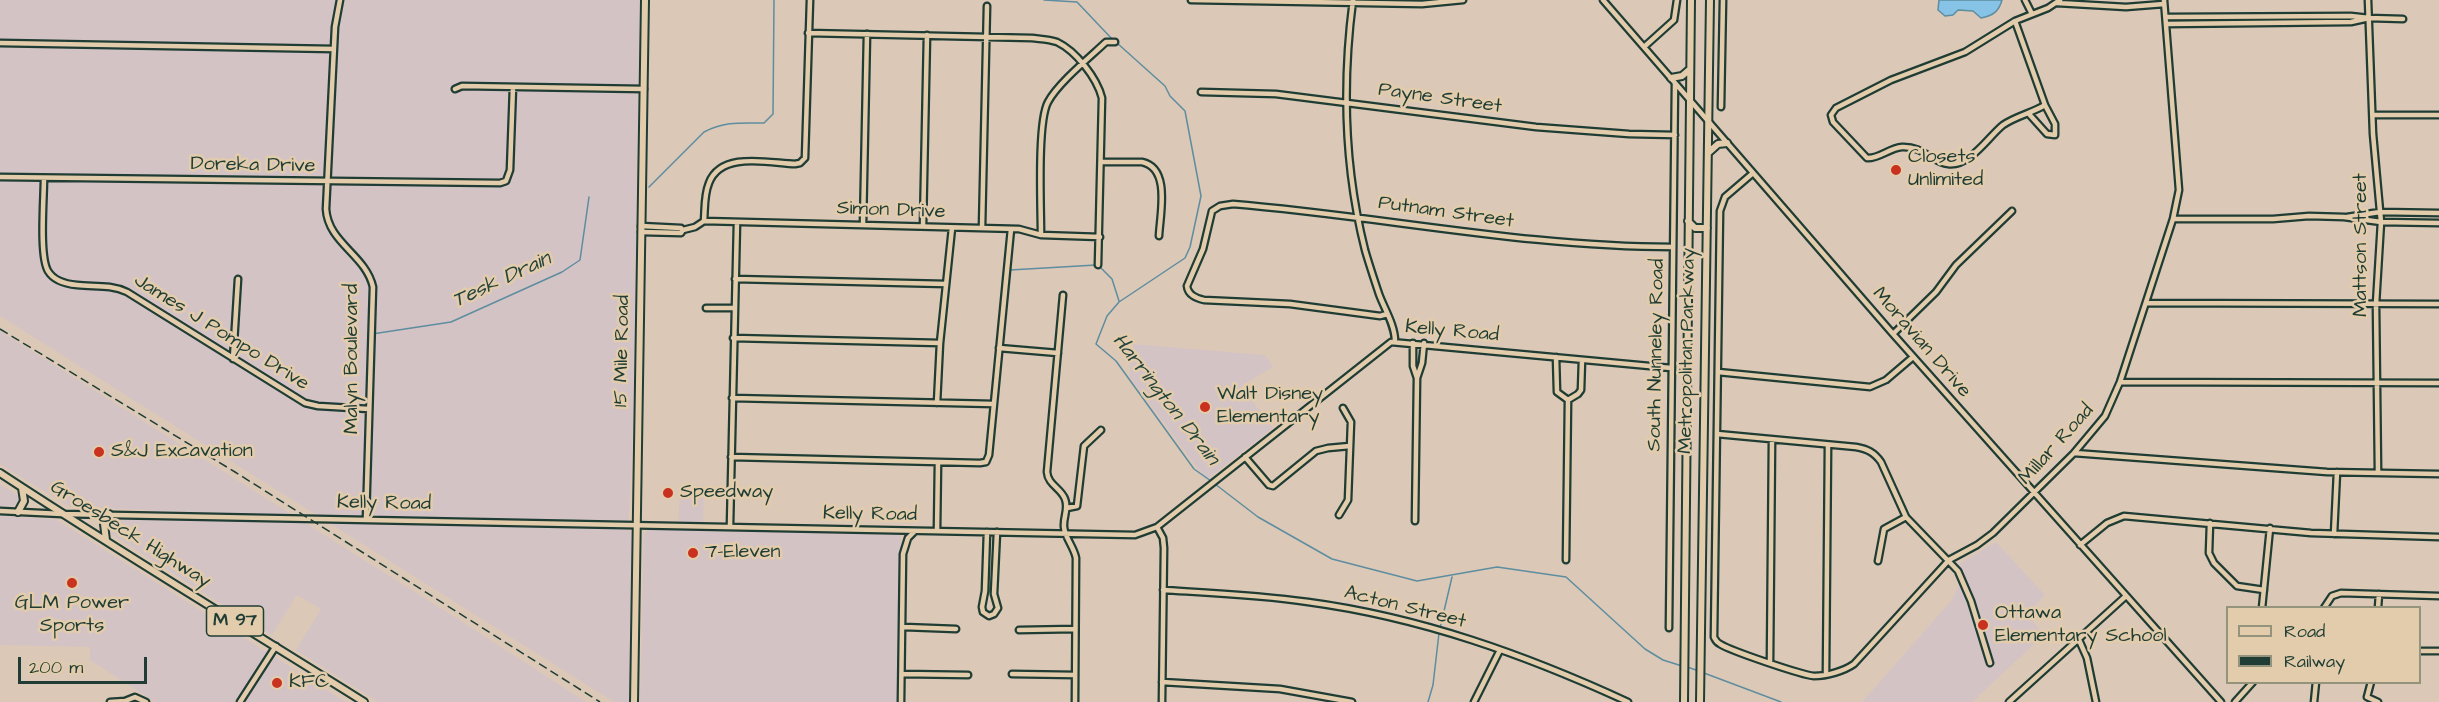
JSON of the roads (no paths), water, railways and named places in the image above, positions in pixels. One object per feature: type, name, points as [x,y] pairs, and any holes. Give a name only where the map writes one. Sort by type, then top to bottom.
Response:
[{"type":"main road","name":"15 Mile Road","points":[[634,702],[645,0]]},
{"type":"main road","name":"Metropolitan Parkway","points":[[1684,702],[1691,0]]},
{"type":"main road","name":"Metropolitan Parkway","points":[[1700,702],[1709,1]]},
{"type":"main road","points":[[1673,81],[1690,69]]},
{"type":"main road","points":[[1708,153],[1716,145],[1727,143]]},
{"type":"main road","points":[[1688,220],[1695,228],[1707,228]]},
{"type":"main road","name":"Groesbeck Highway","points":[[0,473],[364,702]]},
{"type":"main road","points":[[18,512],[24,501],[22,487]]},
{"type":"main road","points":[[106,541],[104,524],[109,514]]},
{"type":"street","name":"Malyn Boulevard","points":[[340,0],[334,49],[327,214],[330,226],[337,237],[363,264],[373,287],[366,519]]},
{"type":"street","points":[[704,221],[708,184],[720,167],[733,162],[795,164],[803,161],[806,153],[810,0]]},
{"type":"street","points":[[1191,0],[1433,4],[1463,0]]},
{"type":"street","name":"Moravian Drive","points":[[1603,0],[1912,357],[2220,701]]},
{"type":"street","points":[[1644,47],[1674,20],[1677,0]]},
{"type":"street","points":[[1721,106],[1723,0]]},
{"type":"street","points":[[2025,0],[2032,14]]},
{"type":"street","name":"Mattson Street","points":[[2368,0],[2381,222],[2376,304],[2378,472]]},
{"type":"street","points":[[1353,2],[1347,53],[1345,101],[1350,173],[1357,216],[1372,274],[1395,341]]},
{"type":"street","points":[[2045,105],[2009,121],[1967,159],[1958,164],[1945,164],[1927,153],[1910,147],[1894,148],[1870,158],[1855,146],[1833,122],[1831,115],[1836,108],[1891,80],[1965,52],[2015,21],[2058,2],[2126,7],[2164,2]]},
{"type":"street","name":"Millar Road","points":[[1717,434],[1714,631],[1717,642],[1807,675],[1826,674],[1854,664],[1949,560],[1984,540],[2035,493],[2074,453],[2105,416],[2120,382],[2173,219],[2180,180],[2164,2]]},
{"type":"street","points":[[982,228],[987,6]]},
{"type":"street","points":[[2219,16],[2219,24]]},
{"type":"street","points":[[2264,16],[2264,23]]},
{"type":"street","points":[[2166,17],[2403,18]]},
{"type":"street","points":[[2166,24],[2351,22],[2369,18]]},
{"type":"street","points":[[2015,21],[2045,105],[2055,124],[2055,135],[2047,134],[2029,114]]},
{"type":"street","points":[[808,33],[986,36],[1051,40],[1067,49],[1097,82],[1102,98],[1098,265]]},
{"type":"street","points":[[863,225],[867,34]]},
{"type":"street","points":[[923,226],[927,36]]},
{"type":"street","points":[[1041,235],[1044,113],[1049,100],[1082,64],[1106,42],[1115,42]]},
{"type":"street","points":[[0,44],[334,49]]},
{"type":"street","name":"South Nunneley Road","points":[[1669,628],[1675,135],[1673,81]]},
{"type":"street","points":[[454,89],[462,86],[644,89]]},
{"type":"street","name":"Doreka Drive","points":[[0,177],[495,184],[506,181],[510,170],[513,87]]},
{"type":"street","name":"Payne Street","points":[[1201,92],[1276,94],[1536,127],[1675,135]]},
{"type":"street","points":[[2373,115],[2439,115]]},
{"type":"street","points":[[1102,162],[1142,162],[1156,170],[1161,186],[1159,236]]},
{"type":"street","points":[[1753,173],[1730,192],[1721,206],[1717,434],[1865,449],[1875,454],[1881,462],[1906,517],[1949,560],[1965,584],[1990,663]]},
{"type":"street","name":"James J Pompo Drive","points":[[44,178],[44,258],[52,276],[67,284],[119,288],[305,403],[369,409]]},
{"type":"street","name":"Putnam Street","points":[[1387,314],[1380,316],[1265,302],[1204,300],[1190,294],[1187,288],[1188,281],[1203,249],[1210,216],[1215,208],[1233,204],[1357,216],[1527,239],[1581,244],[1673,247]]},
{"type":"street","points":[[1893,334],[1936,292],[1956,266],[2013,211]]},
{"type":"street","points":[[2173,219],[2344,217],[2380,212],[2439,213]]},
{"type":"street","points":[[2344,217],[2381,222],[2439,223]]},
{"type":"street","name":"Simon Drive","points":[[641,229],[681,228],[683,230],[704,221],[1011,229],[1041,235],[1100,237]]},
{"type":"street","points":[[730,526],[737,222]]},
{"type":"street","points":[[937,403],[940,343],[952,228]]},
{"type":"street","points":[[731,457],[980,464],[986,462],[989,455],[1011,229]]},
{"type":"street","points":[[233,359],[238,279]]},
{"type":"street","points":[[735,279],[946,284]]},
{"type":"street","points":[[1063,295],[1047,472],[1050,482],[1065,499],[1067,508],[1064,525],[1076,558],[1075,702]]},
{"type":"street","points":[[2146,303],[2439,304]]},
{"type":"street","points":[[706,308],[734,308]]},
{"type":"street","points":[[733,338],[940,343]]},
{"type":"street","name":"Kelly Road","points":[[0,512],[1135,535],[1157,526],[1383,346],[1395,341],[1671,368]]},
{"type":"street","points":[[1413,343],[1413,366],[1417,378]]},
{"type":"street","points":[[1415,521],[1417,378],[1422,363],[1424,344]]},
{"type":"street","points":[[999,348],[1058,353]]},
{"type":"street","points":[[1556,357],[1557,392],[1568,400]]},
{"type":"street","points":[[1718,372],[1870,387],[1886,380],[1912,357]]},
{"type":"street","points":[[1568,400],[1581,390],[1582,360]]},
{"type":"street","points":[[2120,382],[2439,383]]},
{"type":"street","points":[[732,398],[994,404]]},
{"type":"street","points":[[1566,560],[1568,400]]},
{"type":"street","points":[[1340,515],[1348,500],[1351,422],[1343,408]]},
{"type":"street","points":[[1067,508],[1077,506],[1084,446],[1101,430]]},
{"type":"street","points":[[1770,663],[1772,440]]},
{"type":"street","points":[[1826,674],[1828,445]]},
{"type":"street","points":[[1245,457],[1269,485],[1273,486],[1316,451],[1350,446]]},
{"type":"street","points":[[2074,453],[2337,472],[2439,474]]},
{"type":"street","points":[[937,531],[938,462]]},
{"type":"street","points":[[2334,534],[2337,472]]},
{"type":"street","points":[[1878,561],[1884,529],[1906,517]]},
{"type":"street","points":[[2080,545],[2107,523],[2119,517],[2334,534],[2439,537]]},
{"type":"street","points":[[2211,523],[2209,553],[2214,562],[2237,586],[2264,590]]},
{"type":"street","points":[[1157,526],[1163,538],[1164,548],[1161,702]]},
{"type":"street","points":[[2262,606],[2270,528]]},
{"type":"street","points":[[901,702],[904,627],[903,554],[908,538],[915,531]]},
{"type":"street","points":[[987,532],[985,591],[982,607],[983,612],[989,616],[994,614],[998,608],[994,594],[997,532]]},
{"type":"street","name":"Acton Street","points":[[1163,590],[1268,596],[1358,610],[1430,627],[1545,664],[1628,702]]},
{"type":"street","points":[[2325,606],[2329,599],[2341,593],[2439,596]]},
{"type":"street","points":[[2378,606],[2379,594]]},
{"type":"street","points":[[2009,702],[2126,596]]},
{"type":"street","points":[[904,627],[956,629]]},
{"type":"street","points":[[1019,630],[1076,629]]},
{"type":"street","points":[[2079,640],[2087,658],[2097,702]]},
{"type":"street","points":[[240,702],[276,646]]},
{"type":"street","points":[[1474,702],[1500,650]]},
{"type":"street","points":[[2421,651],[2439,651]]},
{"type":"street","points":[[902,674],[968,675]]},
{"type":"street","points":[[1012,674],[1074,675]]},
{"type":"street","points":[[1162,682],[1280,689],[1353,702]]},
{"type":"street","points":[[2235,702],[2251,684]]},
{"type":"street","points":[[2314,702],[2316,684]]},
{"type":"street","points":[[2362,702],[2367,697],[2370,684]]},
{"type":"street","points":[[2017,695],[2022,702]]},
{"type":"street","points":[[110,702],[125,701],[135,697],[146,702]]},
{"type":"street","points":[[2367,697],[2378,702]]},
{"type":"street","points":[[2211,702],[2220,701]]},
{"type":"water","points":[[1939,0],[2002,0],[1995,12],[1981,18],[1973,11],[1958,10],[1953,15],[1945,16],[1938,10]]},
{"type":"waterway","name":"Tesk Drain","points":[[649,187],[704,132],[726,124],[764,123],[773,114],[774,0]]},
{"type":"waterway","name":"Harrington Drain","points":[[1044,0],[1077,2],[1113,40]]},
{"type":"waterway","name":"Harrington Drain","points":[[1117,43],[1165,86],[1170,96],[1185,111],[1201,196],[1190,247],[1185,258],[1119,302],[1107,316],[1096,344],[1116,361],[1194,469],[1211,481]]},
{"type":"waterway","name":"Tesk Drain","points":[[372,334],[451,322],[562,272],[580,260],[589,197]]},
{"type":"waterway","points":[[1010,270],[1096,265]]},
{"type":"waterway","points":[[1100,267],[1112,279],[1119,301]]},
{"type":"waterway","name":"Harrington Drain","points":[[1215,484],[1258,517],[1332,559],[1417,581],[1497,567],[1566,577],[1645,649],[1663,660],[1682,666]]},
{"type":"waterway","points":[[1440,628],[1452,577]]},
{"type":"waterway","points":[[1428,702],[1433,685],[1439,633]]},
{"type":"waterway","name":"Harrington Drain","points":[[1687,667],[1699,671]]},
{"type":"waterway","name":"Harrington Drain","points":[[1704,673],[1781,702]]},
{"type":"railway","points":[[0,329],[235,472],[600,702]]},
{"type":"place","name":"Closets Unlimited","points":[[1896,170]]},
{"type":"place","name":"Walt Disney Elementary","points":[[1205,407]]},
{"type":"place","name":"S&J Excavation","points":[[99,452]]},
{"type":"place","name":"Speedway","points":[[668,493]]},
{"type":"place","name":"7-Eleven","points":[[693,553]]},
{"type":"place","name":"GLM Power Sports","points":[[72,583]]},
{"type":"place","name":"Ottawa Elementary School","points":[[1983,625]]},
{"type":"place","name":"KFC","points":[[277,683]]}]
